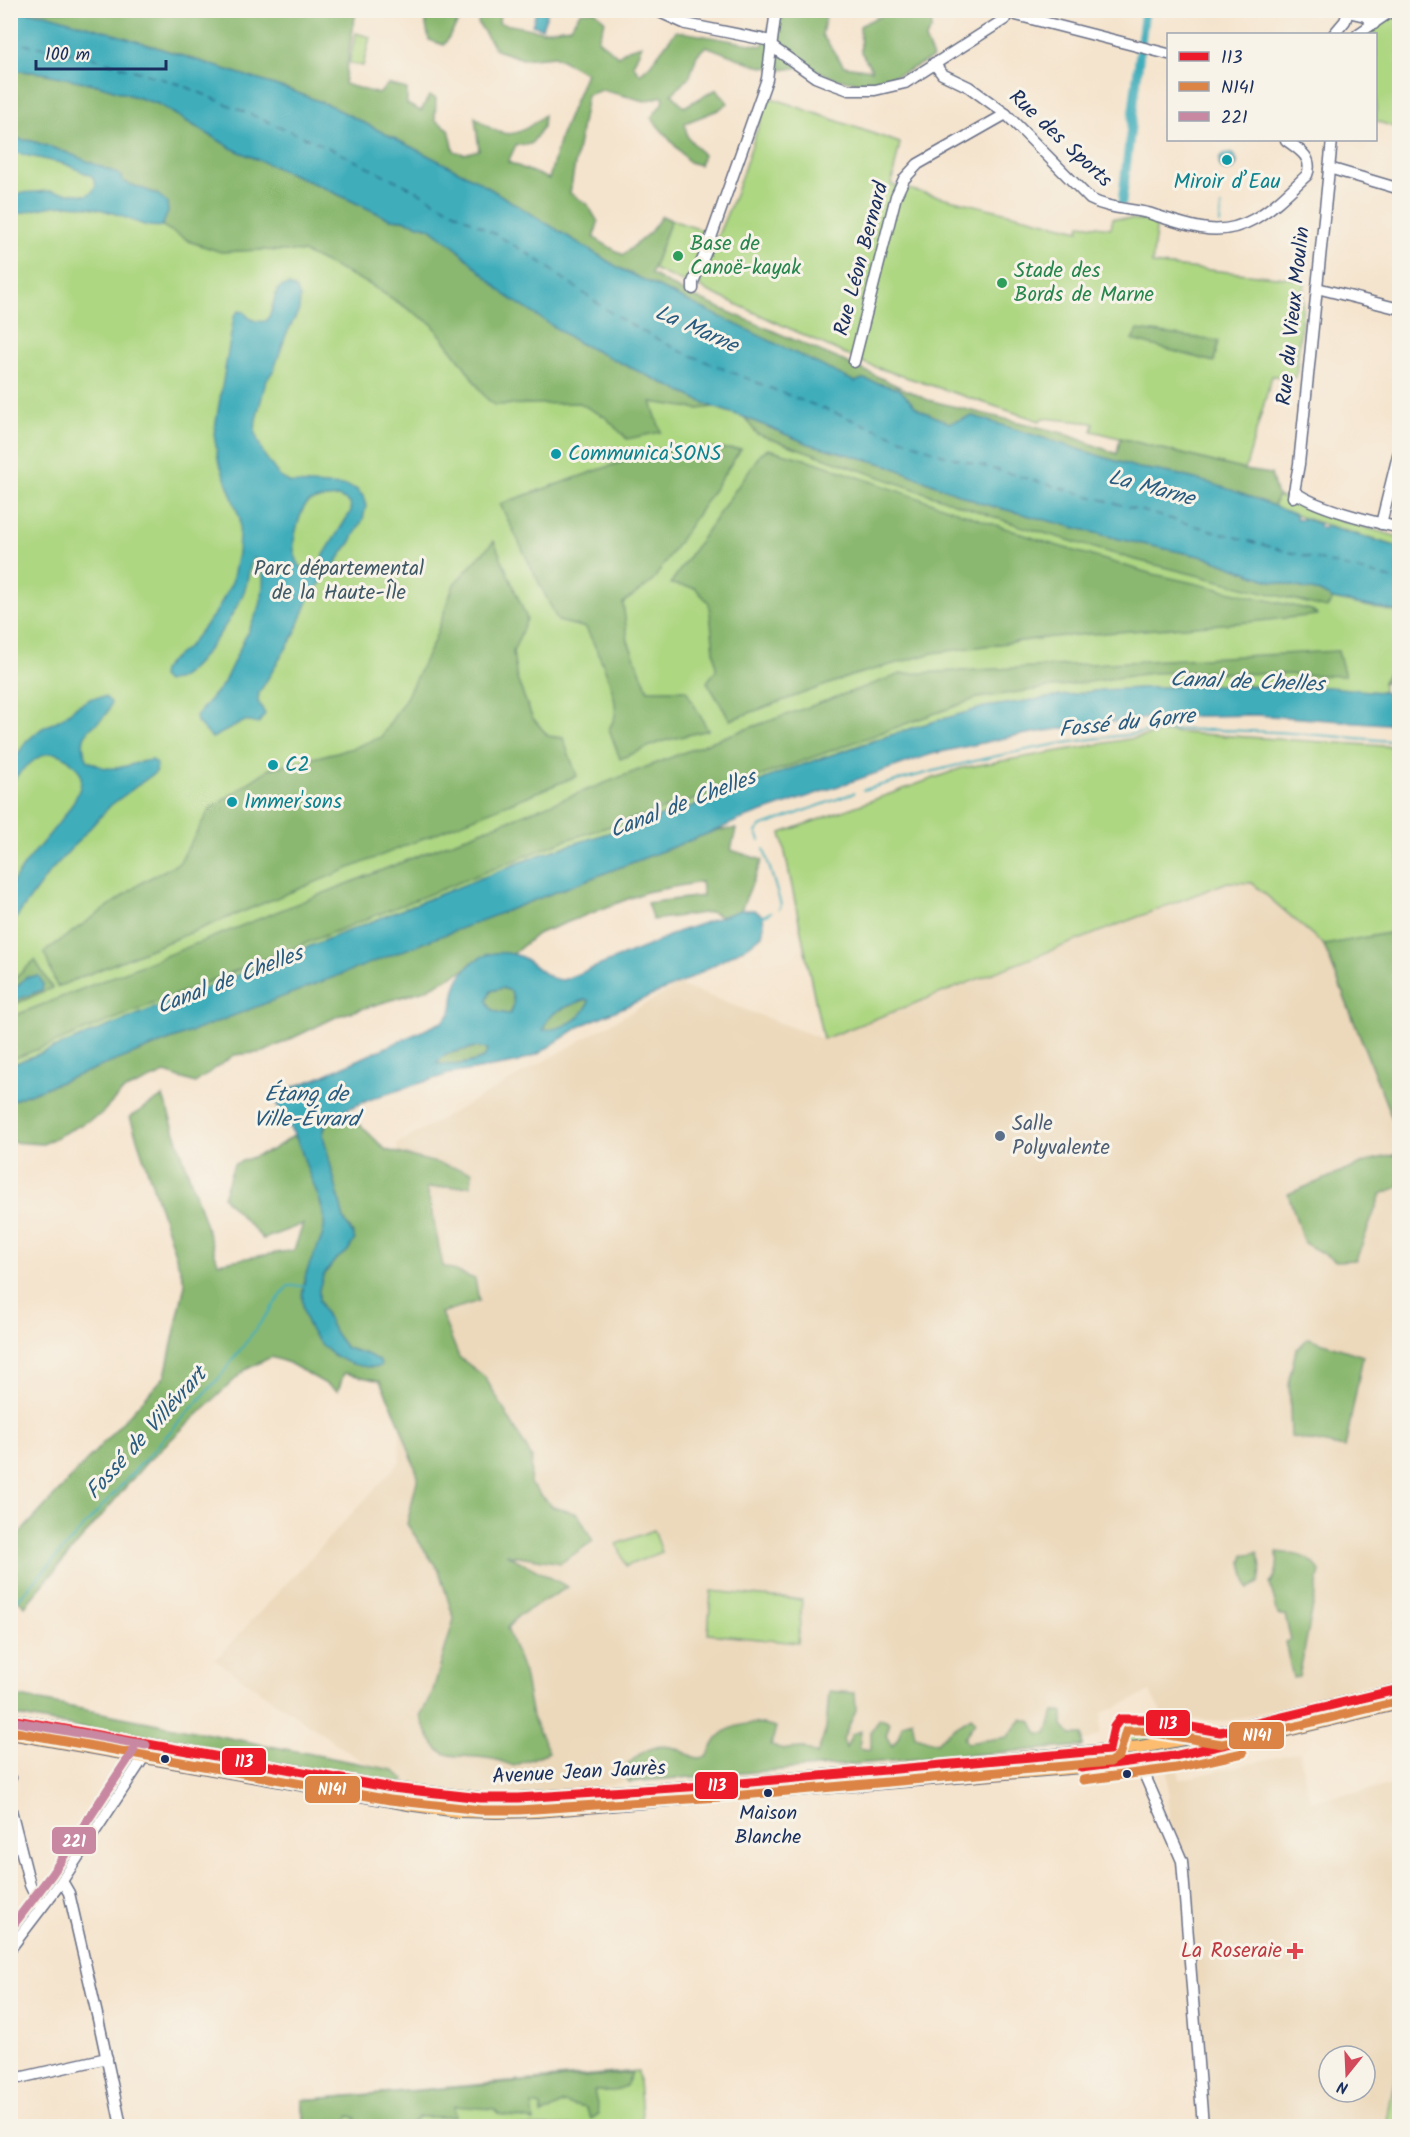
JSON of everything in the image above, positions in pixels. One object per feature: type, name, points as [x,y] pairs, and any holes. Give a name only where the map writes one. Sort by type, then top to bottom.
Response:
[{"type":"main road","name":"Avenue Jean Jaurès","points":[[10,1719],[392,1788],[481,1798],[518,1798],[719,1785],[1141,1747],[1220,1732],[1400,1689]]},
{"type":"main road","name":"Avenue Jean Jaurès","points":[[10,1733],[414,1805],[458,1811],[497,1812],[692,1799],[1139,1762],[1187,1754],[1400,1704]]},
{"type":"street","points":[[655,10],[686,24],[771,44],[815,77],[849,90],[864,91],[905,83],[1010,14],[1167,54]]},
{"type":"street","points":[[693,289],[693,282],[762,96],[767,79],[776,10]]},
{"type":"street","points":[[1360,33],[1393,10]]},
{"type":"street","points":[[1335,33],[1345,21],[1348,11],[1365,16],[1374,24]]},
{"type":"street","name":"Rue des Sports","points":[[934,63],[942,74],[969,87],[1006,114],[1090,199],[1108,207],[1144,212],[1209,230],[1227,230],[1244,226],[1307,175],[1310,168],[1309,161],[1304,153],[1287,141]]},
{"type":"street","name":"Rue Léon Bernard","points":[[854,362],[896,196],[904,179],[918,164],[1006,114]]},
{"type":"street","name":"Rue du Vieux Moulin","points":[[1332,141],[1294,494],[1381,524]]},
{"type":"street","points":[[1329,168],[1400,189]]},
{"type":"street","points":[[1317,288],[1400,309]]},
{"type":"street","points":[[1400,447],[1381,524],[1400,528]]},
{"type":"street","points":[[10,1949],[62,1881],[144,1757],[153,1751],[221,1762],[257,1763]]},
{"type":"street","points":[[1139,1762],[1182,1861],[1203,2127]]},
{"type":"street","points":[[10,1806],[30,1885],[41,1908]]},
{"type":"street","points":[[62,1881],[69,1893],[121,2127]]},
{"type":"street","points":[[10,2080],[107,2058]]},
{"type":"shaded area","points":[[1228,882],[1252,883],[1324,945],[1397,1131],[1399,1131],[1399,1676],[1228,1721],[1176,1718],[1161,1712],[1150,1692],[1102,1713],[1100,1734],[1084,1740],[1083,1746],[629,1782],[533,1794],[471,1794],[398,1786],[215,1660],[400,1462],[397,1144],[679,985],[823,1039]]},
{"type":"shaded area","name":"La Roseraie","points":[[1299,1752],[1310,1801],[1399,1784],[1399,2041],[1385,2126],[1209,2126],[1182,1861],[1171,1834],[1167,1766],[1178,1765],[1179,1780]]},
{"type":"green space","points":[[465,10],[444,45],[429,40],[425,20],[397,11]]},
{"type":"green space","points":[[776,10],[823,11],[826,13],[822,35],[844,66],[872,70],[861,52],[860,26],[895,12],[933,11],[931,30],[925,39],[933,58],[905,72],[870,84],[836,79],[807,66],[782,70],[758,66],[706,46],[697,55],[690,76],[672,94],[684,107],[717,89],[728,103],[718,110],[685,123],[687,136],[703,155],[700,165],[689,162],[651,118],[664,101],[663,96],[645,101],[602,90],[587,95],[570,193],[588,205],[598,222],[594,238],[623,255],[650,232],[662,216],[671,220],[651,274],[685,293],[928,400],[1063,433],[1117,454],[1120,438],[1245,470],[1271,474],[1277,496],[1274,506],[1208,482],[1138,468],[973,416],[949,423],[918,409],[899,389],[863,379],[855,382],[619,268],[476,180],[331,106],[290,90],[153,46],[11,11],[356,11],[344,84],[379,94],[388,84],[407,89],[407,104],[421,111],[429,96],[436,98],[435,120],[449,129],[454,151],[464,154],[479,150],[475,117],[494,130],[510,134],[535,123],[544,115],[543,127],[531,144],[516,145],[508,162],[549,179],[560,138],[586,73],[554,56],[523,59],[496,50],[478,23],[482,11],[500,11],[499,23],[542,31],[570,27],[581,12],[595,11],[605,21],[598,40],[618,56],[628,49],[642,45],[633,65],[640,74],[650,65],[676,31],[762,46]]},
{"type":"green space","points":[[1399,12],[1399,129],[1377,121],[1377,33],[1368,33]]},
{"type":"green space","points":[[356,33],[370,37],[363,66],[349,63]]},
{"type":"green space","name":"Parc départemental de la Haute-Île","points":[[11,70],[713,407],[1119,539],[1333,599],[1399,613],[1399,684],[1383,682],[1383,692],[1267,685],[1206,685],[1102,690],[985,707],[874,740],[784,771],[730,794],[539,855],[11,1065]]},
{"type":"green space","points":[[11,70],[42,73],[98,85],[158,104],[233,149],[390,219],[403,220],[430,228],[577,342],[713,407],[698,409],[651,402],[661,432],[627,439],[605,417],[579,403],[494,405],[485,397],[432,324],[369,284],[303,252],[261,250],[221,252],[191,242],[162,226],[168,212],[157,194],[124,182],[68,153],[32,141],[11,138]]},
{"type":"green space","name":"Stade des Bords de Marne","points":[[772,98],[900,143],[891,185],[1079,230],[1080,224],[1111,228],[1113,218],[1157,221],[1152,264],[1305,280],[1296,377],[1272,376],[1245,470],[1092,431],[1094,423],[1042,418],[1040,421],[869,365],[701,288],[699,282],[701,275],[735,195],[767,101]]},
{"type":"green space","name":"Base de Canoë-kayak","points":[[671,220],[708,232],[687,284],[653,269]]},
{"type":"green space","points":[[1138,330],[1219,341],[1214,362],[1132,340]]},
{"type":"green space","points":[[744,417],[809,444],[887,465],[980,503],[1119,539],[1209,558],[1267,580],[1320,592],[1333,599],[1327,608],[1132,559],[1017,525],[757,434]]},
{"type":"green space","points":[[659,449],[741,449],[652,582],[623,603],[628,641],[648,690],[686,690],[708,730],[660,742],[620,759],[609,729],[615,716],[614,696],[595,647],[586,628],[558,621],[500,504]]},
{"type":"green space","points":[[768,449],[815,462],[1048,543],[1149,573],[1311,610],[1317,615],[1052,637],[933,653],[851,676],[730,720],[707,682],[716,670],[709,603],[695,588],[670,584],[761,453]]},
{"type":"green space","points":[[1277,496],[1346,522],[1399,537],[1399,547],[1285,512],[1274,506]]},
{"type":"green space","points":[[494,541],[527,619],[513,652],[517,679],[532,717],[548,736],[563,738],[577,776],[57,987],[44,952],[144,881],[179,863],[210,809],[269,769],[353,748],[381,737],[406,698],[434,641],[454,584]]},
{"type":"green space","points":[[1338,651],[1345,676],[1151,673],[978,698],[691,801],[566,840],[11,1060],[11,1017],[721,738],[901,674]]},
{"type":"green space","points":[[1399,656],[1399,684],[1383,682]]},
{"type":"green space","points":[[1169,732],[1399,747],[1399,1131],[1397,1131],[1324,945],[1252,883],[1228,882],[823,1039],[781,833],[962,768]]},
{"type":"green space","points":[[736,829],[731,850],[762,860],[741,910],[721,917],[711,912],[653,920],[647,903],[703,896],[701,882],[646,892],[537,934],[513,954],[497,953],[475,960],[464,970],[425,990],[338,1016],[264,1052],[234,1055],[195,1083],[165,1073],[123,1091],[100,1115],[43,1144],[11,1142],[11,1101],[717,830]]},
{"type":"green space","points":[[1399,931],[1400,1131],[1397,1131],[1324,945]]},
{"type":"green space","points":[[35,960],[52,988],[11,1006],[11,982]]},
{"type":"green space","points":[[502,988],[511,991],[515,1002],[510,1014],[495,1011],[488,1004],[487,1000],[491,991]]},
{"type":"green space","points":[[586,999],[589,1001],[586,1007],[571,1023],[543,1030],[555,1013]]},
{"type":"green space","points":[[476,1047],[488,1049],[484,1058],[460,1064],[436,1063],[446,1054]]},
{"type":"green space","points":[[163,1096],[218,1263],[294,1250],[303,1224],[263,1239],[223,1197],[234,1164],[272,1150],[295,1135],[318,1194],[324,1218],[322,1238],[304,1280],[303,1305],[310,1327],[335,1357],[369,1355],[346,1348],[335,1333],[319,1300],[319,1289],[323,1276],[335,1260],[348,1251],[353,1233],[344,1219],[323,1135],[328,1122],[346,1111],[386,1150],[472,1172],[471,1186],[427,1188],[443,1266],[475,1279],[479,1301],[441,1313],[459,1357],[485,1377],[532,1458],[530,1484],[553,1507],[578,1514],[593,1541],[561,1563],[506,1554],[568,1587],[518,1616],[507,1628],[524,1673],[532,1717],[549,1752],[514,1766],[492,1759],[446,1754],[433,1744],[427,1732],[420,1716],[432,1694],[454,1619],[439,1571],[407,1524],[418,1476],[398,1419],[380,1381],[344,1373],[338,1391],[289,1363],[271,1357],[245,1370],[146,1463],[25,1606],[11,1593],[10,1544],[165,1376],[185,1284],[130,1117]]},
{"type":"green space","points":[[1399,1154],[1399,1187],[1381,1194],[1356,1260],[1336,1261],[1304,1243],[1288,1194],[1371,1160]]},
{"type":"green space","points":[[1308,1338],[1363,1356],[1345,1448],[1291,1437],[1289,1379],[1296,1350]]},
{"type":"green space","points":[[654,1530],[662,1552],[626,1566],[617,1544]]},
{"type":"green space","points":[[1257,1552],[1261,1572],[1258,1583],[1248,1589],[1242,1562],[1244,1555]]},
{"type":"green space","points":[[1277,1552],[1306,1558],[1320,1571],[1299,1677],[1293,1678],[1285,1642],[1291,1640],[1285,1615],[1278,1615],[1270,1584],[1277,1569]]},
{"type":"green space","points":[[711,1591],[802,1600],[798,1643],[708,1634]]},
{"type":"green space","points":[[829,1691],[855,1693],[856,1710],[843,1739],[846,1748],[852,1734],[861,1731],[859,1748],[871,1750],[871,1731],[879,1718],[890,1723],[886,1736],[892,1746],[898,1738],[902,1725],[912,1719],[915,1736],[937,1743],[949,1731],[971,1717],[975,1722],[964,1738],[967,1743],[1007,1737],[1022,1719],[1032,1722],[1038,1734],[1047,1734],[1054,1712],[1063,1712],[1063,1726],[1071,1735],[1083,1735],[1083,1746],[629,1782],[624,1769],[647,1751],[668,1747],[693,1757],[707,1757],[723,1733],[745,1724],[776,1727],[771,1746],[785,1749],[804,1748],[817,1755],[826,1729]]},
{"type":"green space","points":[[1399,1694],[1399,1699],[1188,1749],[1188,1744]]},
{"type":"green space","points":[[10,1695],[393,1770],[405,1780],[398,1786],[11,1715]]},
{"type":"green space","points":[[1127,1722],[1154,1726],[1162,1732],[1164,1737],[1145,1742],[1115,1743],[1118,1728]]},
{"type":"green space","points":[[1399,2052],[1399,2126],[1386,2126]]},
{"type":"green space","points":[[638,2071],[643,2126],[305,2126],[302,2100]]},
{"type":"green space","points":[[632,2073],[626,2086],[614,2091],[594,2091],[599,2114],[591,2119],[586,2108],[563,2103],[542,2115],[541,2106],[532,2104],[534,2121],[499,2114],[494,2109],[454,2106],[455,2117],[418,2117],[409,2126],[383,2126],[378,2122],[375,2126],[353,2126],[356,2118],[350,2116],[342,2126],[305,2126],[302,2100]]},
{"type":"water","points":[[537,10],[548,11],[542,28],[532,25]]},
{"type":"water","name":"La Marne","points":[[10,11],[45,14],[108,32],[290,90],[331,106],[476,180],[619,268],[855,382],[863,379],[899,389],[918,409],[949,423],[973,416],[1138,468],[1179,475],[1218,486],[1296,515],[1296,519],[1301,520],[1302,518],[1320,524],[1319,527],[1324,529],[1325,526],[1399,547],[1399,612],[1333,599],[1320,592],[1267,580],[1209,558],[1119,539],[980,503],[887,465],[809,444],[744,417],[713,407],[577,342],[505,295],[456,248],[430,228],[403,220],[390,219],[233,149],[158,104],[98,85],[42,73],[11,70]]},
{"type":"water","points":[[11,138],[32,141],[68,153],[119,174],[124,182],[157,194],[167,202],[168,212],[162,226],[149,226],[99,209],[73,205],[37,209],[11,216],[11,197],[20,193],[51,191],[87,195],[93,191],[96,184],[92,176],[65,164],[11,152]]},
{"type":"water","points":[[1228,153],[1234,156],[1237,162],[1234,168],[1228,171],[1222,168],[1219,162],[1222,156]]},
{"type":"water","points":[[290,285],[297,290],[300,297],[299,310],[286,335],[274,370],[266,381],[255,433],[264,455],[280,477],[291,483],[346,486],[356,489],[363,496],[366,506],[363,519],[350,543],[309,599],[295,634],[259,693],[258,701],[265,714],[258,724],[245,721],[212,738],[197,722],[196,716],[223,684],[260,606],[263,575],[258,559],[253,558],[242,597],[206,652],[196,664],[176,680],[166,682],[161,677],[162,671],[169,662],[188,647],[216,612],[232,582],[238,553],[240,519],[218,459],[214,434],[234,316],[239,311],[244,312],[253,320],[266,321],[280,287]],"holes":[[[339,497],[350,503],[351,511],[319,563],[310,569],[301,567],[295,555],[294,543],[305,505],[317,499]]]},
{"type":"water","name":"Canal de Chelles","points":[[1206,685],[1329,687],[1399,694],[1399,725],[1256,715],[1160,717],[1014,736],[932,754],[739,820],[11,1101],[11,1065],[539,855],[730,794],[784,771],[918,726],[985,707],[1102,690]]},
{"type":"water","points":[[105,697],[111,702],[108,710],[87,733],[84,740],[88,761],[102,767],[113,768],[152,760],[157,764],[156,772],[111,805],[48,874],[11,925],[12,884],[72,805],[78,792],[81,774],[62,755],[45,754],[24,768],[11,787],[11,763],[27,741],[41,729],[61,719],[92,698]]},
{"type":"water","name":"Étang de Ville-Évrard","points":[[741,910],[754,910],[763,916],[762,935],[750,945],[683,982],[582,1025],[538,1054],[515,1063],[449,1074],[374,1098],[333,1115],[325,1124],[323,1135],[344,1219],[355,1239],[348,1251],[335,1260],[323,1276],[319,1289],[319,1301],[335,1333],[346,1348],[369,1355],[381,1365],[371,1367],[356,1365],[342,1360],[324,1347],[311,1331],[303,1302],[304,1281],[324,1228],[323,1211],[298,1142],[279,1109],[277,1093],[318,1078],[442,1022],[451,1011],[457,982],[465,970],[488,954],[518,955],[546,975],[563,980],[677,932]],"holes":[[[502,988],[511,991],[513,1006],[510,1014],[495,1011],[488,1004],[487,1000],[491,991]],[[586,999],[589,1001],[582,1013],[571,1022],[564,1026],[543,1030],[550,1017]],[[476,1047],[488,1049],[484,1058],[472,1062],[454,1065],[436,1063],[446,1054]]]},
{"type":"water","points":[[39,976],[43,984],[42,990],[11,1002],[11,993],[26,977]]},
{"type":"waterway","points":[[1122,202],[1145,10]]},
{"type":"waterway","points":[[1220,224],[1221,206]]},
{"type":"waterway","name":"Fossé du Gorre","points":[[863,790],[1021,751],[1161,730],[1254,731],[1400,742]]},
{"type":"waterway","name":"Fossé du Gorre","points":[[760,840],[756,832],[760,827],[854,793]]},
{"type":"waterway","name":"Fossé du Gorre","points":[[764,849],[781,905],[779,909]]},
{"type":"waterway","name":"Fossé du Gorre","points":[[760,918],[771,912]]},
{"type":"waterway","name":"Fossé de Villévrart","points":[[10,1608],[220,1377],[288,1286],[306,1286]]},
{"type":"ferry route","points":[[10,42],[80,54],[182,85],[325,146],[413,189],[495,234],[532,256],[614,315],[640,330],[680,351],[775,390],[944,455],[1400,581]]},
{"type":"transit line","name":"113","points":[[10,1719],[392,1788],[481,1798],[518,1798],[719,1785],[1109,1750],[1114,1727],[1120,1719],[1145,1719],[1220,1732],[1400,1689]]},
{"type":"transit line","name":"N141","points":[[10,1731],[390,1800],[481,1810],[519,1810],[720,1797],[1110,1762],[1119,1756],[1126,1731],[1144,1731],[1222,1744],[1400,1701]]},
{"type":"transit line","name":"221","points":[[12,1721],[146,1745]]},
{"type":"transit line","name":"113","points":[[1081,1768],[1174,1756],[1240,1741]]},
{"type":"transit line","name":"221","points":[[10,1929],[52,1874],[134,1750]]},
{"type":"transit line","name":"N141","points":[[1083,1780],[1176,1768],[1243,1753]]},
{"type":"place","name":"Miroir d’Eau","points":[[1227,160]]},
{"type":"place","name":"Base de Canoë-kayak","points":[[678,256]]},
{"type":"place","name":"Stade des Bords de Marne","points":[[1002,283]]},
{"type":"place","name":"Communica'SONS","points":[[556,454]]},
{"type":"place","name":"C2","points":[[273,765]]},
{"type":"place","name":"Immer'sons","points":[[232,802]]},
{"type":"place","name":"Salle Polyvalente","points":[[1000,1136]]},
{"type":"place","name":"Maison Blanche","points":[[768,1793]]},
{"type":"place","name":"La Roseraie","points":[[1295,1951]]}]
